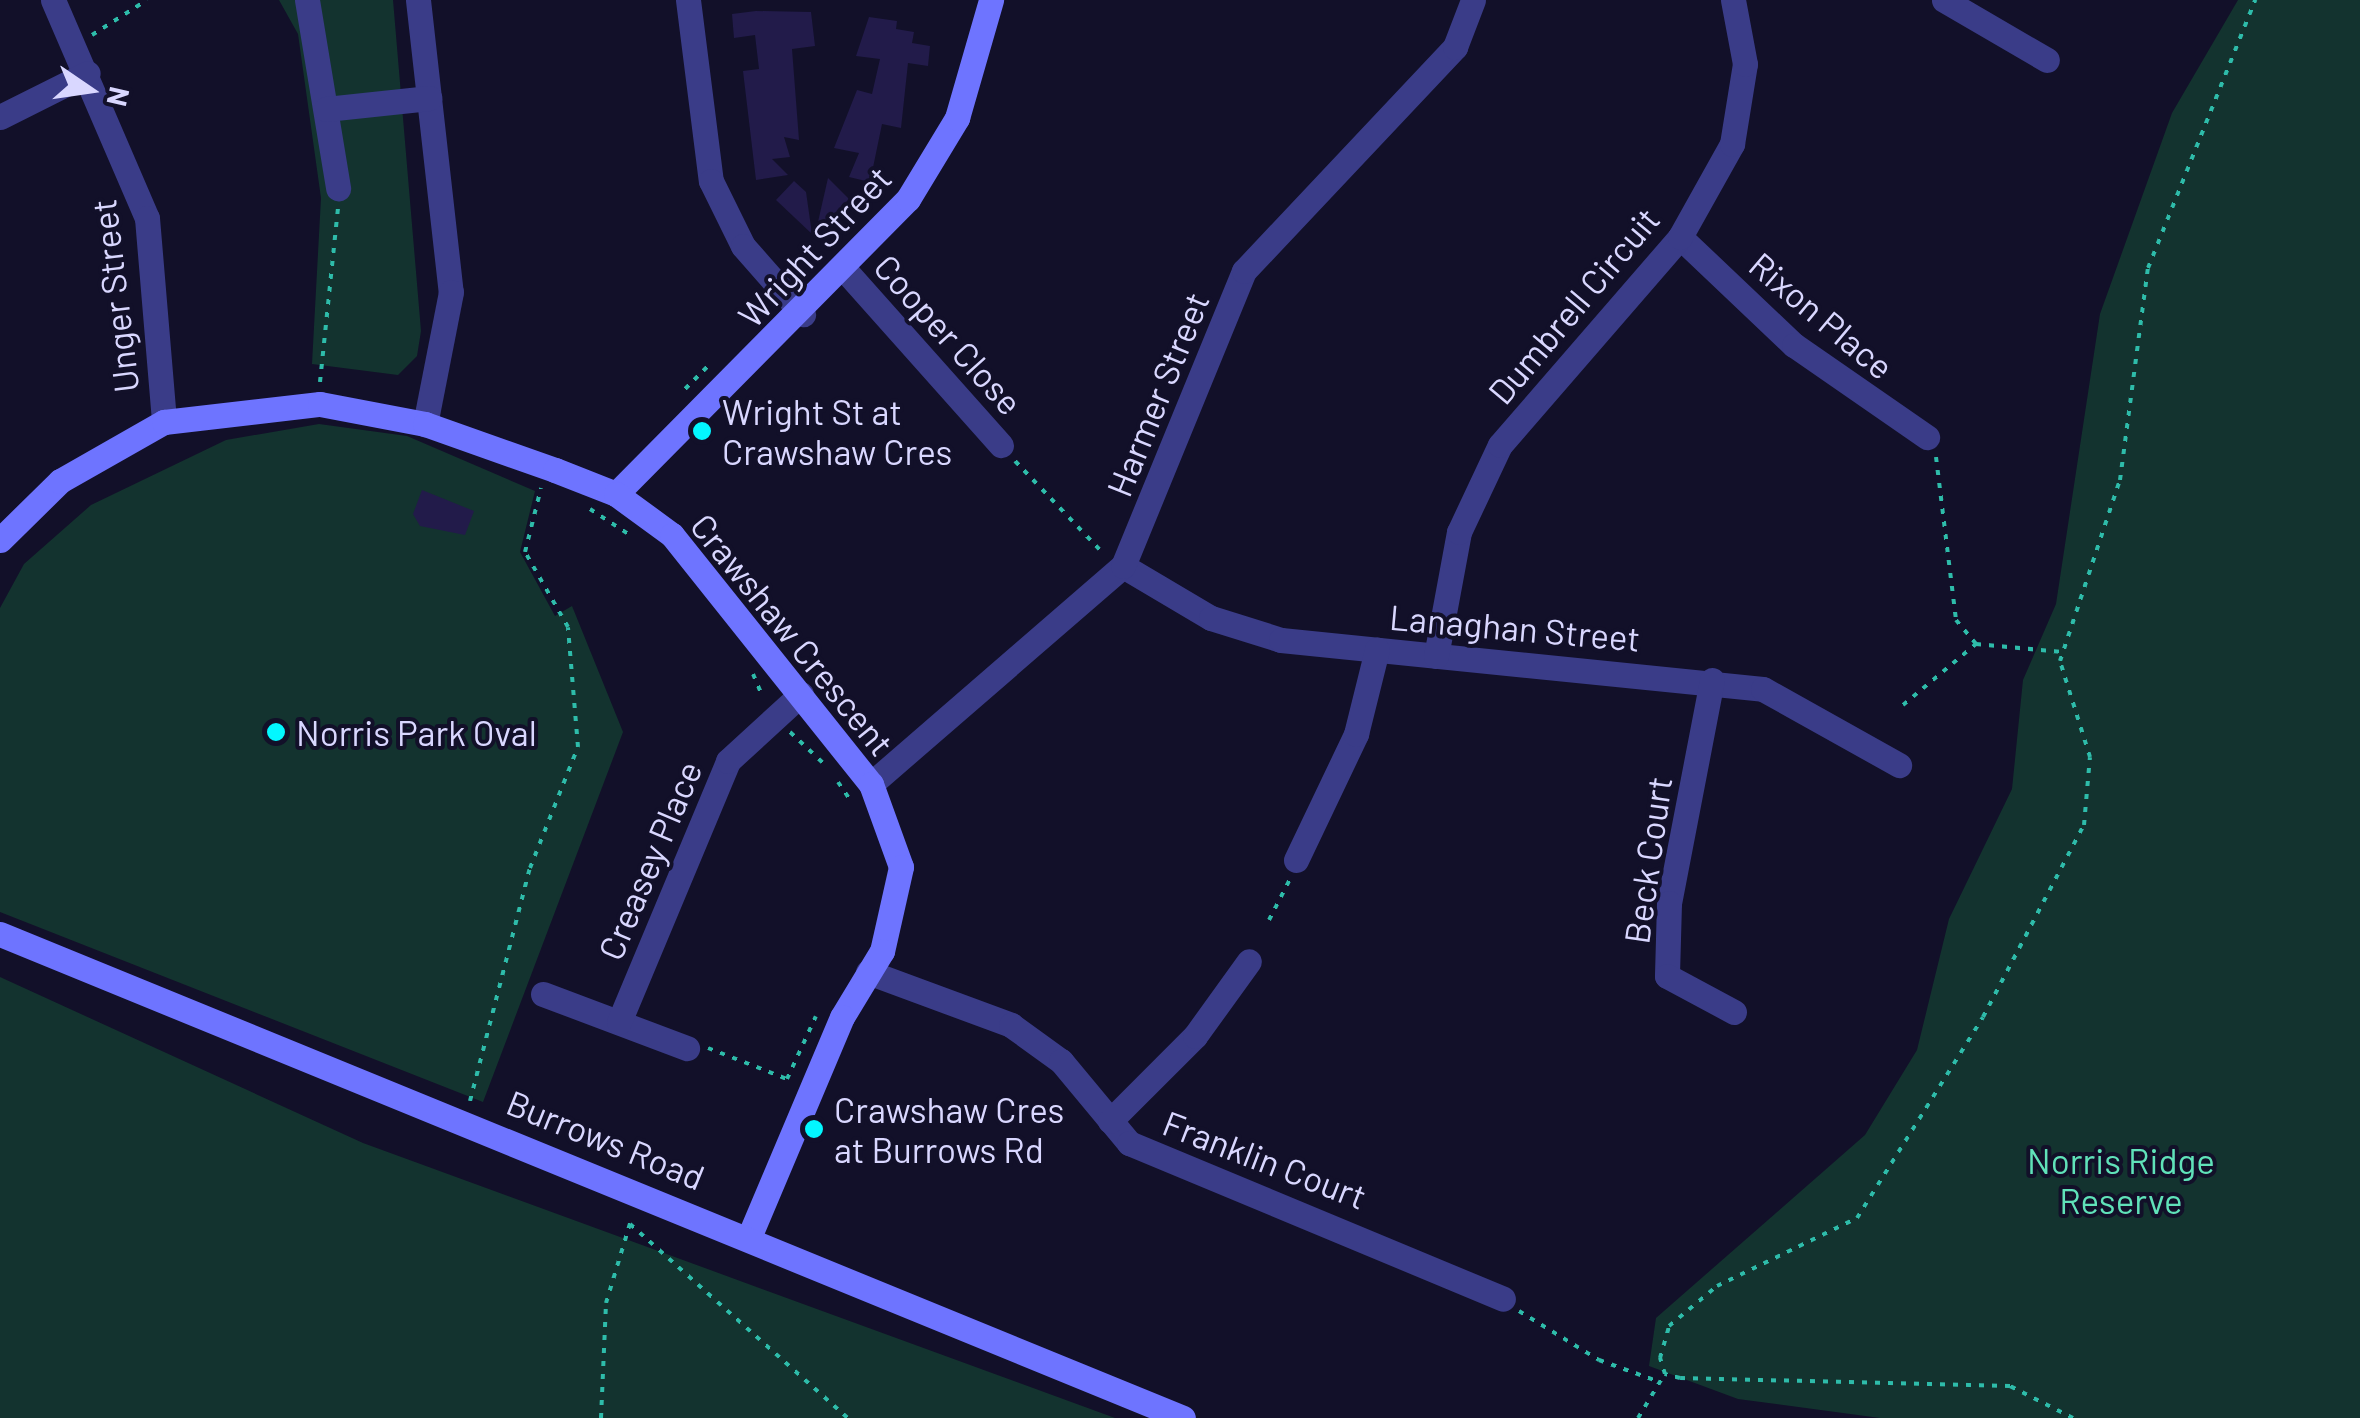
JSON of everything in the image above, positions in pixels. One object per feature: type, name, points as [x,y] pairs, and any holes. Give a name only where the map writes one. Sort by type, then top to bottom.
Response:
[{"type":"street","name":"Unger Street","points":[[53,0],[76,45],[147,218],[164,422]]},
{"type":"street","points":[[307,0],[338,188]]},
{"type":"street","points":[[418,0],[452,292],[426,424]]},
{"type":"street","points":[[688,0],[711,181],[744,246],[802,314]]},
{"type":"street","name":"Wright Street","points":[[603,491],[802,314],[933,165],[974,70],[991,0]]},
{"type":"street","name":"Harmer Street","points":[[871,784],[1116,562],[1244,271],[1454,47],[1473,0]]},
{"type":"street","name":"Dumbrell Circuit","points":[[1436,656],[1459,532],[1500,444],[1680,237],[1713,186],[1744,104],[1733,0]]},
{"type":"street","points":[[1944,0],[2046,60]]},
{"type":"street","points":[[0,117],[88,73]]},
{"type":"street","points":[[326,109],[429,98]]},
{"type":"street","name":"Rixon Place","points":[[1680,237],[1794,345],[1926,438]]},
{"type":"street","name":"Cooper Close","points":[[844,270],[1006,452]]},
{"type":"street","name":"Crawshaw Crescent","points":[[0,540],[60,481],[164,422],[320,404],[426,424],[603,491],[672,536],[871,784],[901,867],[892,923],[868,972],[798,1084],[750,1235]]},
{"type":"street","name":"Lanaghan Street","points":[[1116,562],[1212,618],[1281,640],[1712,680],[1762,689],[1899,766]]},
{"type":"street","points":[[1295,865],[1356,734],[1377,650]]},
{"type":"street","name":"Beck Court","points":[[1712,680],[1669,902],[1667,976],[1734,1012]]},
{"type":"street","name":"Creasey Place","points":[[618,1022],[728,761],[801,694]]},
{"type":"street","name":"Burrows Road","points":[[0,934],[750,1235],[1183,1418]]},
{"type":"street","points":[[1110,1121],[1195,1036],[1249,962]]},
{"type":"street","name":"Franklin Court","points":[[868,972],[1012,1025],[1061,1062],[1129,1143],[1190,1174],[1408,1252],[1504,1299]]},
{"type":"street","points":[[543,994],[693,1046]]},
{"type":"path","points":[[76,45],[147,0]]},
{"type":"path","points":[[1638,1418],[1665,1374],[1662,1339],[1682,1311],[1857,1218],[2024,944],[2092,792],[2062,652],[2120,480],[2154,248],[2255,0]]},
{"type":"path","points":[[320,404],[338,188]]},
{"type":"path","points":[[674,402],[726,350]]},
{"type":"path","points":[[1926,438],[1956,620],[1976,644],[2062,652]]},
{"type":"path","points":[[1006,452],[1116,562]]},
{"type":"path","points":[[472,1095],[530,868],[578,747],[568,627],[525,552],[542,488],[525,481]]},
{"type":"path","points":[[603,491],[584,506],[640,541]]},
{"type":"path","points":[[1903,705],[1976,644]]},
{"type":"path","points":[[746,660],[775,715],[855,808]]},
{"type":"path","points":[[1269,920],[1295,865]]},
{"type":"path","points":[[693,1046],[798,1084],[824,1003]]},
{"type":"path","points":[[601,1418],[606,1303],[634,1213]]},
{"type":"path","points":[[630,1224],[848,1418]]},
{"type":"path","points":[[1504,1299],[1584,1352],[1660,1382]]},
{"type":"path","points":[[1665,1374],[1982,1383],[2024,1391],[2072,1418]]},
{"type":"green space","points":[[279,0],[393,0],[421,331],[417,356],[398,375],[312,364],[321,198],[298,34]]},
{"type":"green space","name":"Norris Ridge Reserve","points":[[2238,0],[2360,0],[2360,1418],[1880,1418],[1738,1399],[1649,1366],[1656,1318],[1865,1135],[1917,1050],[1949,919],[2012,789],[2023,680],[2056,604],[2100,314],[2172,113]]},
{"type":"green space","points":[[319,424],[407,436],[535,491],[520,552],[555,616],[572,606],[623,732],[483,1102],[0,912],[0,608],[24,564],[91,505],[226,440]]},
{"type":"green space","points":[[0,977],[363,1143],[1115,1418],[0,1418]]},
{"type":"building","points":[[811,12],[815,46],[792,49],[799,140],[784,137],[790,157],[772,159],[788,175],[756,180],[743,71],[759,69],[755,35],[734,38],[732,14]]},
{"type":"building","points":[[869,17],[897,21],[896,29],[914,32],[912,43],[930,46],[928,66],[908,63],[901,128],[882,124],[870,182],[849,177],[859,153],[834,148],[857,90],[872,94],[880,59],[856,56]]},
{"type":"building","points":[[828,178],[849,199],[815,235]]},
{"type":"building","points":[[794,181],[806,192],[812,234],[776,200]]},
{"type":"building","points":[[422,490],[474,511],[465,535],[420,526],[413,514]]},
{"type":"place","name":"Wright St at Crawshaw Cres","points":[[702,431]]},
{"type":"place","name":"Norris Park Oval","points":[[276,732]]},
{"type":"place","name":"Crawshaw Cres at Burrows Rd","points":[[814,1129]]}]
